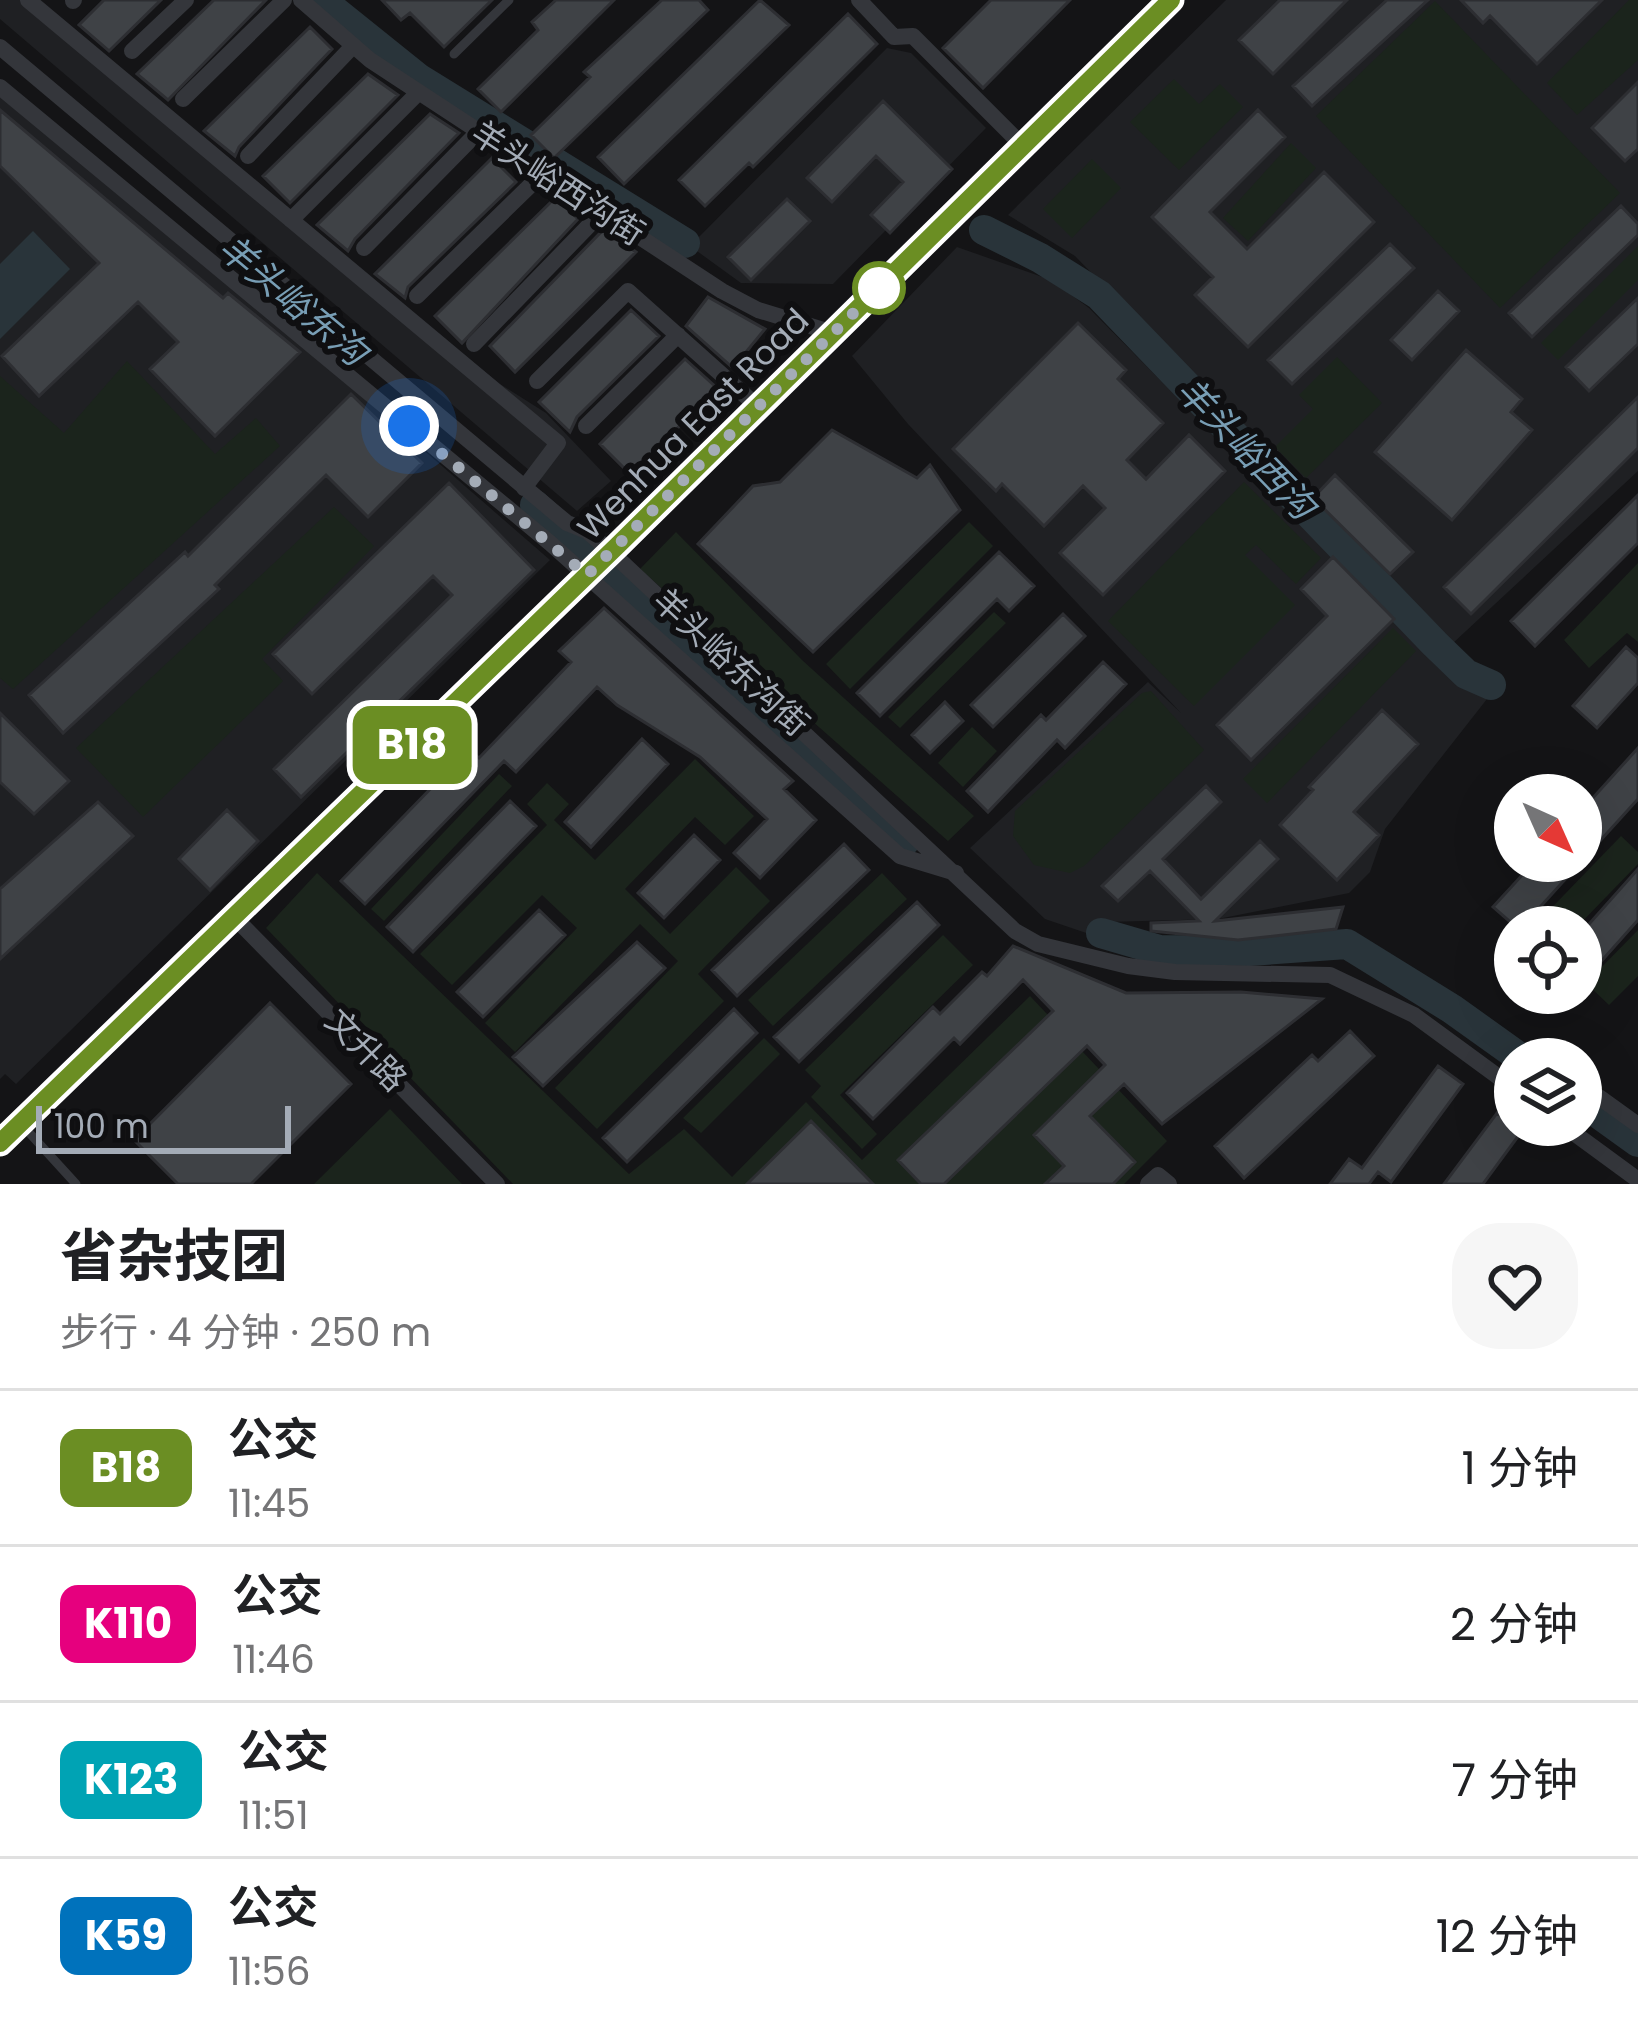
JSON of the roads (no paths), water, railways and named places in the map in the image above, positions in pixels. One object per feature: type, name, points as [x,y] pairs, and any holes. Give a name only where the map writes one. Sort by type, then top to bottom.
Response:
[{"type":"main road","name":"Wenhua East Road","points":[[0,1143],[1171,0]]},
{"type":"street","points":[[28,0],[557,443],[524,488]]},
{"type":"street","points":[[132,51],[186,0]]},
{"type":"street","points":[[183,99],[284,0]]},
{"type":"street","name":"羊头峪西沟街","points":[[301,0],[353,46],[419,92],[722,291],[758,310],[833,333]]},
{"type":"street","points":[[859,0],[894,37],[913,36],[1023,146]]},
{"type":"street","points":[[248,156],[353,46]]},
{"type":"street","name":"羊头峪东沟街","points":[[0,47],[566,523],[587,531],[611,551],[1015,931],[1039,944],[1128,966],[1175,972],[1330,975],[1414,1015],[1494,1074]]},
{"type":"street","points":[[23,106],[46,84]]},
{"type":"street","name":"羊头峪东沟街","points":[[0,87],[587,575],[899,856],[956,873]]},
{"type":"street","points":[[291,220],[419,92]]},
{"type":"street","points":[[364,248],[479,131]]},
{"type":"street","points":[[417,296],[543,173]]},
{"type":"street","points":[[474,344],[602,212]]},
{"type":"street","points":[[537,380],[628,291],[758,407]]},
{"type":"street","points":[[586,427],[678,335]]},
{"type":"street","name":"文升路","points":[[234,917],[497,1184]]},
{"type":"street","points":[[1602,1098],[1638,1125]]},
{"type":"street","points":[[1592,1146],[1638,1180]]},
{"type":"street","points":[[1148,1184],[1158,1174],[1168,1184]]},
{"type":"lane","points":[[454,54],[508,0]]},
{"type":"lane","points":[[21,1123],[76,1184]]},
{"type":"waterway","name":"羊头峪西沟","points":[[321,0],[418,78],[685,243]]},
{"type":"waterway","name":"羊头峪西沟","points":[[984,230],[1099,295],[1435,644],[1466,674],[1491,685]]},
{"type":"waterway","name":"羊头峪东沟","points":[[535,505],[905,841]]},
{"type":"waterway","name":"羊头峪东沟","points":[[1101,933],[1159,950],[1249,951],[1347,944],[1494,1039]]},
{"type":"waterway","name":"羊头峪东沟","points":[[1602,1116],[1638,1142]]}]
